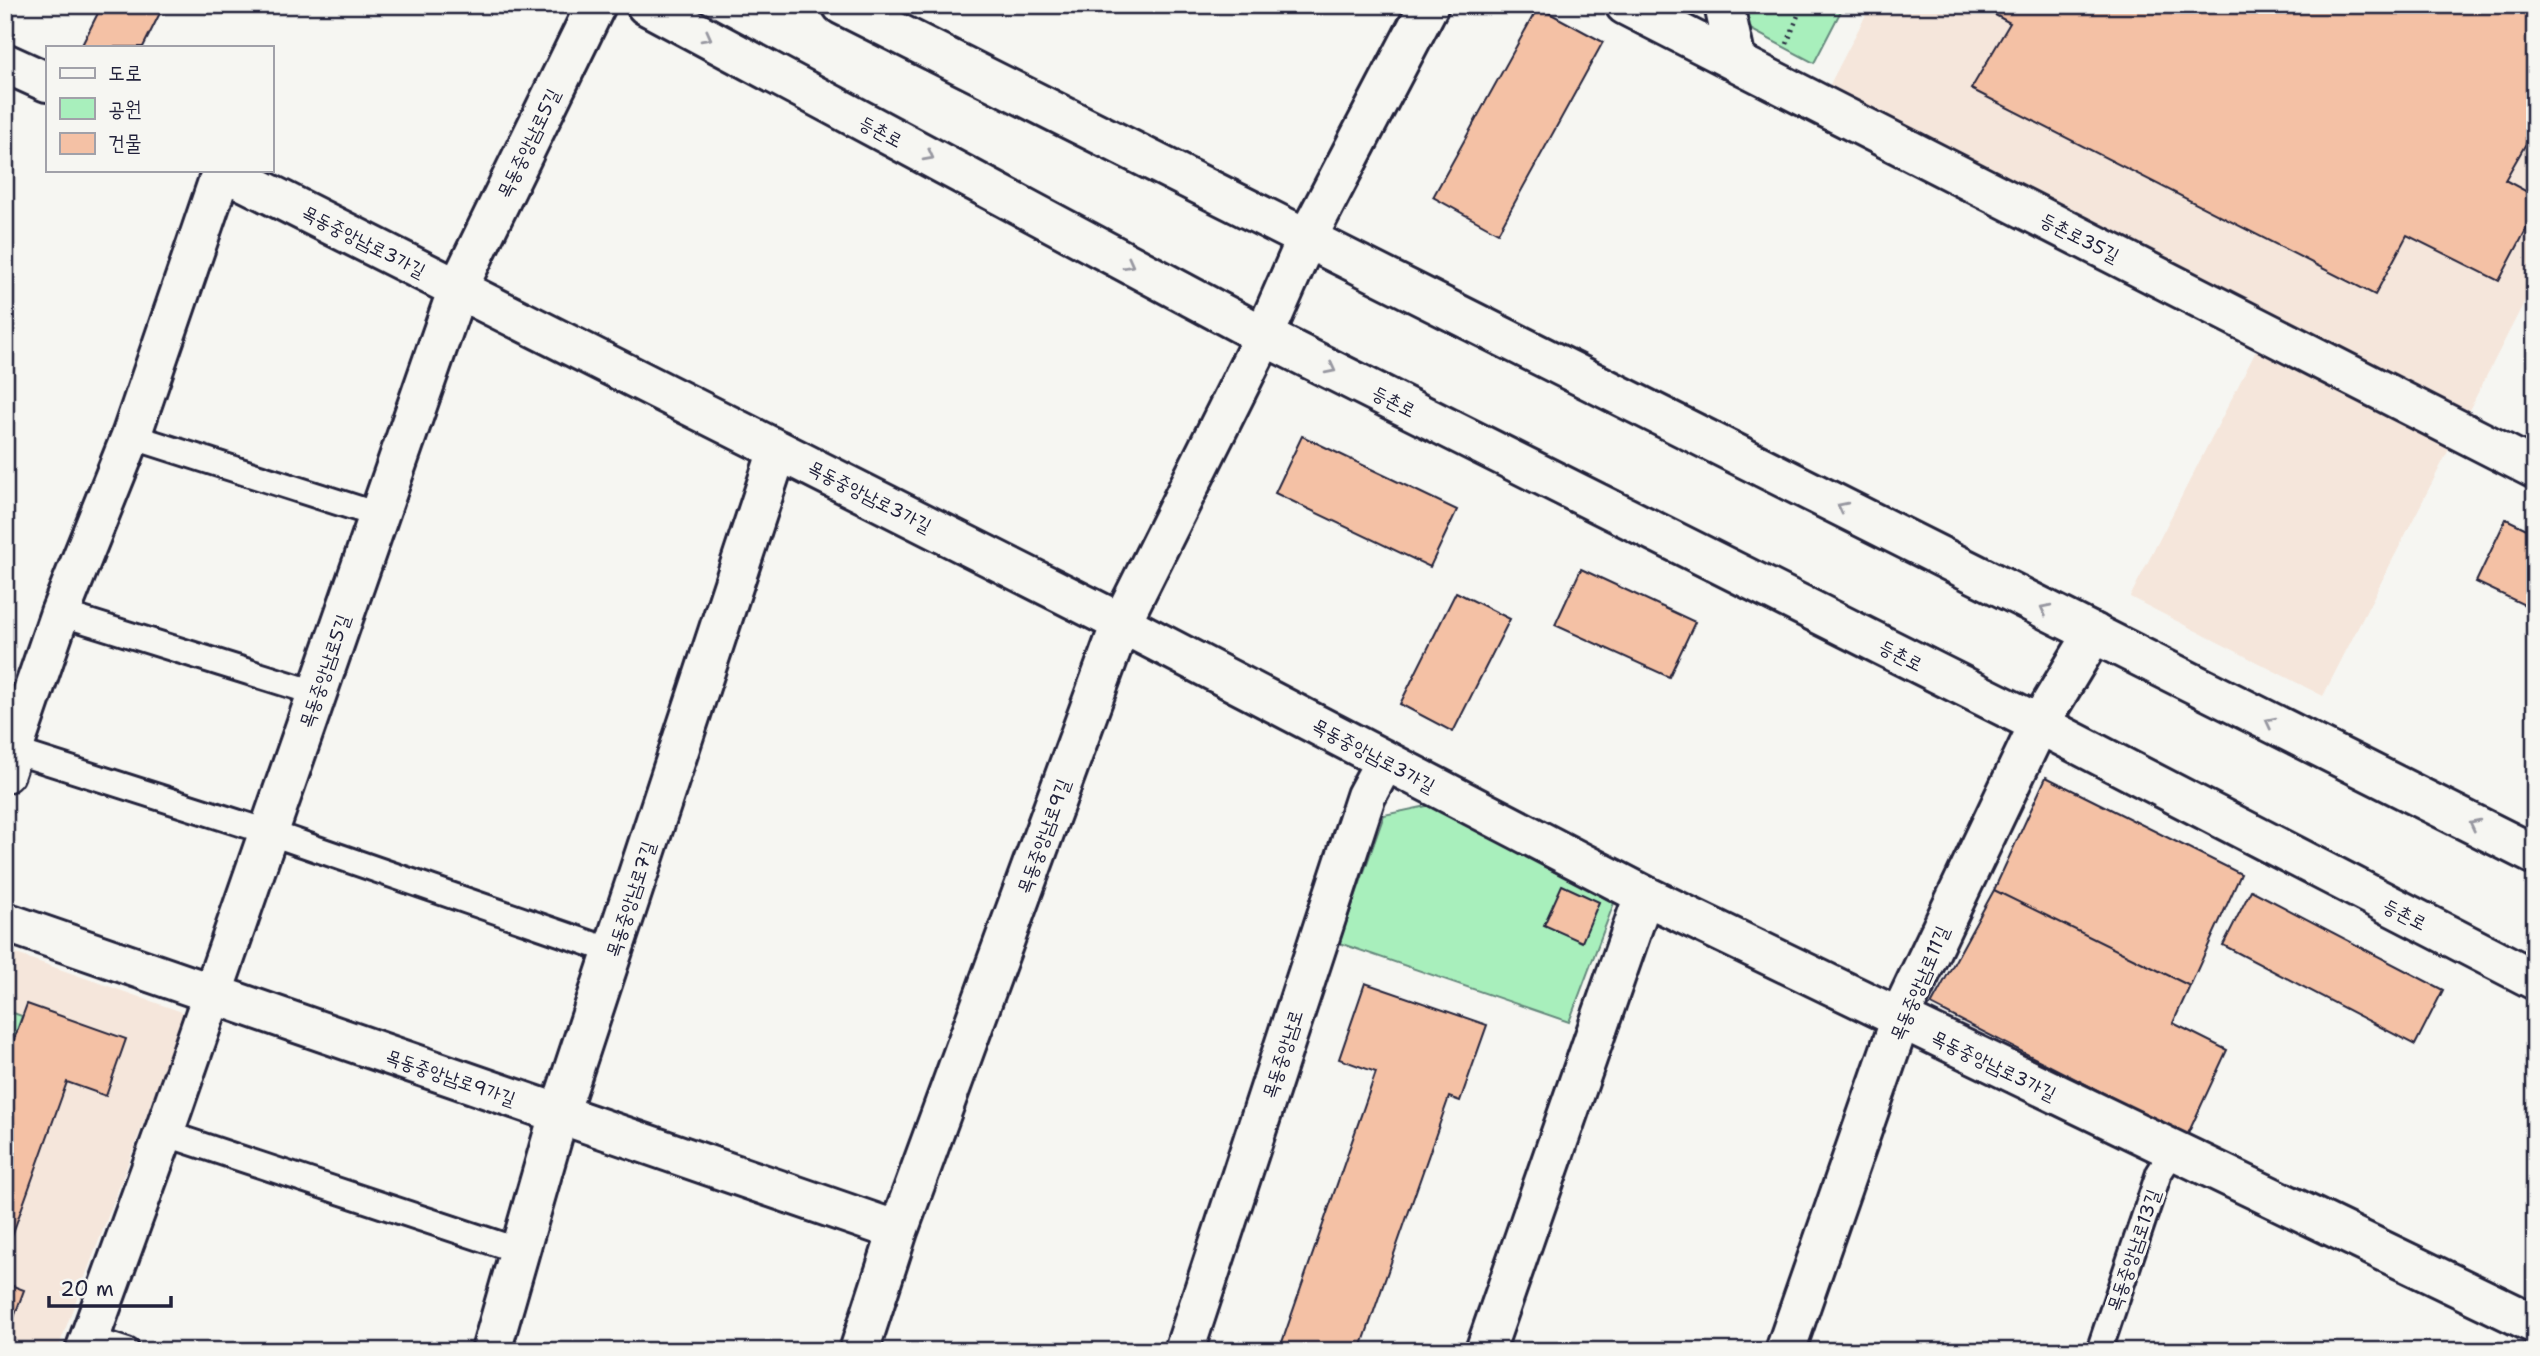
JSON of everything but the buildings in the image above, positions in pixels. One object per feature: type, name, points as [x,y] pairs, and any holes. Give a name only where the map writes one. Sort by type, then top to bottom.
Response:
[{"type":"street","name":"목동중앙남로5길","points":[[87,1345],[164,1133],[458,288],[596,5]]},
{"type":"street","name":"등촌로","points":[[646,5],[1264,336],[2039,724],[2535,980]]},
{"type":"street","points":[[842,5],[2535,855]]},
{"type":"street","points":[[1264,336],[1307,238],[1429,5]]},
{"type":"street","name":"등촌로35길","points":[[1625,5],[2535,469]]},
{"type":"street","points":[[1724,5],[1736,61]]},
{"type":"street","points":[[5,63],[46,82]]},
{"type":"street","name":"목동중앙남로3가길","points":[[9,762],[60,613],[131,436],[221,172]]},
{"type":"street","name":"목동중앙남로3가길","points":[[226,172],[1121,623],[1644,895],[2173,1151],[2530,1328]]},
{"type":"street","name":"목동중앙남로9길","points":[[859,1351],[898,1231],[1121,623],[1264,336]]},
{"type":"street","name":"목동중앙남로7길","points":[[491,1351],[559,1114],[778,450]]},
{"type":"street","name":"목동중앙남로11길","points":[[1785,1351],[1907,1002],[2039,724],[2094,633]]},
{"type":"street","name":"목동중앙남로","points":[[1184,1351],[1366,796],[1385,761]]},
{"type":"street","points":[[1485,1351],[1644,895]]},
{"type":"street","name":"목동중앙남로9가길","points":[[5,922],[898,1231]]},
{"type":"lane","points":[[131,436],[378,515]]},
{"type":"lane","points":[[60,613],[316,694]]},
{"type":"lane","points":[[9,762],[268,832],[612,951]]},
{"type":"lane","points":[[164,1133],[520,1251]]},
{"type":"lane","name":"목동중앙남로13길","points":[[2098,1351],[2159,1173],[2173,1151]]},
{"type":"lane","points":[[87,1345],[127,1351]]},
{"type":"shaded area","points":[[1871,5],[2535,5],[2535,281],[2323,696],[2130,597],[2274,316],[1828,88]]},
{"type":"shaded area","points":[[5,950],[185,1013],[57,1351],[5,1351]]},
{"type":"green space","points":[[1705,5],[1844,5],[1814,63]]},
{"type":"green space","points":[[1436,804],[1614,903],[1569,1022],[1339,943],[1384,815]]},
{"type":"green space","points":[[5,1010],[22,1016],[5,1064]]}]
